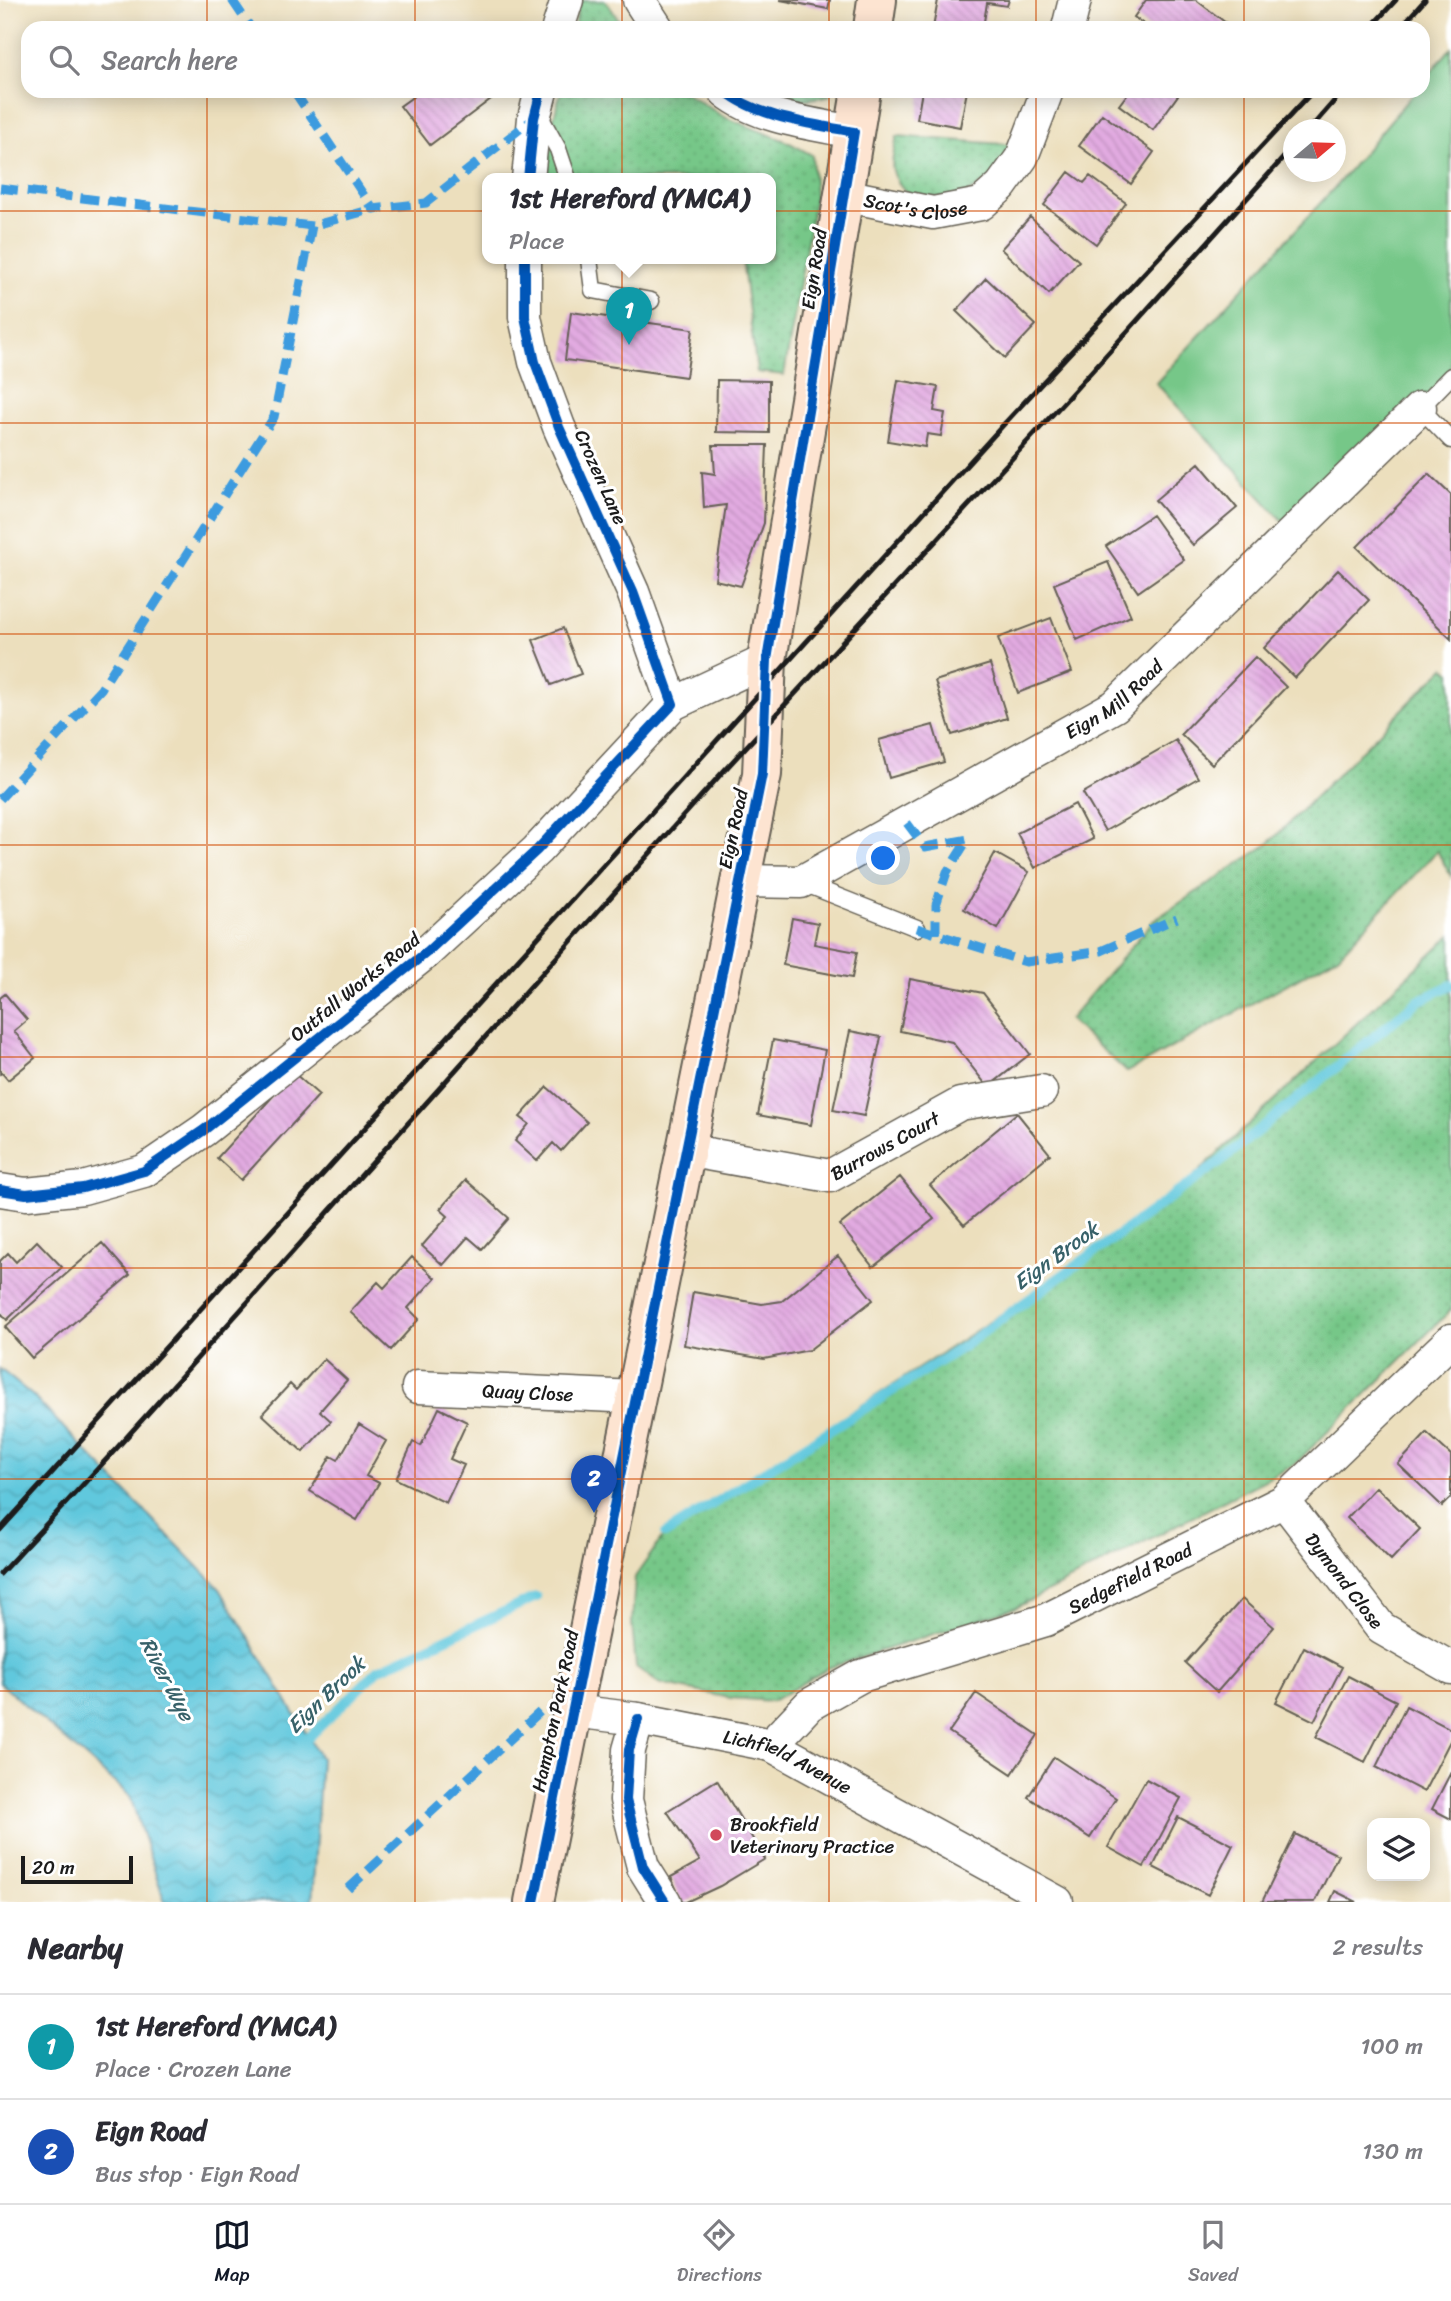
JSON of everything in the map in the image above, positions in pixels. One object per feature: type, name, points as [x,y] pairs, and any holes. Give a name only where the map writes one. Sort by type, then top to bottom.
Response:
[{"type":"main road","points":[[874,21],[877,0]]},
{"type":"main road","name":"Eign Road","points":[[610,1527],[762,774],[767,660],[861,98]]},
{"type":"main road","name":"Hampton Park Road","points":[[534,1902],[610,1527]]},
{"type":"street","points":[[560,21],[566,0]]},
{"type":"street","points":[[639,0],[652,21]]},
{"type":"street","points":[[1070,21],[1075,0]]},
{"type":"street","points":[[734,98],[784,118],[854,132]]},
{"type":"street","name":"Scot's Close","points":[[844,195],[933,213],[981,204],[1000,186],[1022,157],[1044,98]]},
{"type":"street","points":[[529,173],[539,100]]},
{"type":"street","name":"Crozen Lane","points":[[525,264],[525,317],[535,362],[559,427],[633,592],[673,704]]},
{"type":"street","name":"Eign Mill Road","points":[[801,882],[1115,706],[1420,408]]},
{"type":"street","name":"Outfall Works Road","points":[[0,1190],[26,1194],[83,1188],[144,1171],[204,1130],[427,952],[537,850],[673,704],[767,660]]},
{"type":"street","points":[[740,881],[801,882]]},
{"type":"street","name":"Burrows Court","points":[[685,1150],[830,1176],[960,1104],[1041,1091]]},
{"type":"street","name":"Sedgefield Road","points":[[771,1745],[809,1705],[861,1676],[1046,1620],[1284,1502],[1451,1340]]},
{"type":"street","name":"Quay Close","points":[[418,1387],[636,1397]]},
{"type":"street","name":"Dymond Close","points":[[1284,1502],[1381,1628],[1451,1668]]},
{"type":"street","name":"Lichfield Avenue","points":[[573,1711],[638,1719],[771,1745],[1057,1902]]},
{"type":"street","points":[[638,1719],[629,1750],[626,1800],[643,1867],[665,1902]]},
{"type":"lane","points":[[539,100],[566,173]]},
{"type":"lane","points":[[590,264],[593,290],[652,301]]},
{"type":"lane","points":[[1451,376],[1420,408],[1451,440]]},
{"type":"lane","points":[[801,882],[917,928]]},
{"type":"green space","points":[[580,1],[606,1],[619,21],[576,21]]},
{"type":"green space","points":[[1451,48],[1451,376],[1294,533],[1156,383],[1339,182],[1346,182],[1346,174],[1409,98],[1430,98],[1430,73]]},
{"type":"green space","points":[[559,98],[694,98],[724,117],[788,142],[812,155],[815,196],[784,375],[757,372],[743,264],[776,264],[776,173],[544,173],[547,143]]},
{"type":"green space","points":[[897,136],[1015,145],[999,173],[960,198],[910,196],[894,175],[893,155]]},
{"type":"green space","points":[[1445,667],[1451,673],[1451,876],[1437,851],[1338,956],[1127,1072],[1069,1020],[1153,921],[1268,844]]},
{"type":"green space","points":[[1451,935],[1451,1310],[1294,1465],[1017,1607],[828,1668],[773,1701],[730,1698],[660,1684],[636,1667],[632,1624],[635,1577],[665,1534],[1150,1217]]},
{"type":"water","name":"River Wye","points":[[0,1369],[33,1396],[220,1589],[321,1758],[312,1902],[165,1902],[130,1796],[0,1683]]},
{"type":"building","points":[[780,0],[830,0],[828,9]]},
{"type":"building","points":[[938,0],[1009,0],[1007,6],[987,3],[984,21],[934,21]]},
{"type":"building","points":[[1146,0],[1196,0],[1223,21],[1139,21],[1134,17]]},
{"type":"building","points":[[411,98],[492,98],[430,145],[400,106]]},
{"type":"building","points":[[921,98],[966,98],[960,127],[917,119]]},
{"type":"building","points":[[1124,98],[1176,98],[1153,130],[1119,105]]},
{"type":"building","points":[[1102,114],[1154,152],[1131,184],[1079,146]]},
{"type":"building","points":[[1069,172],[1084,183],[1090,176],[1126,203],[1096,244],[1044,205]]},
{"type":"building","points":[[1030,217],[1079,261],[1049,294],[1001,249]]},
{"type":"building","points":[[986,278],[1036,325],[1005,358],[956,311]]},
{"type":"building","points":[[571,312],[693,329],[686,377],[565,360]]},
{"type":"building","points":[[717,380],[769,381],[769,433],[716,432]]},
{"type":"building","points":[[898,380],[938,387],[934,411],[945,413],[941,436],[927,434],[925,447],[888,441]]},
{"type":"building","points":[[713,445],[767,445],[764,523],[741,586],[715,580],[726,505],[704,508],[702,472],[715,474]]},
{"type":"building","points":[[1199,463],[1237,508],[1193,545],[1155,500]]},
{"type":"building","points":[[1429,474],[1451,495],[1451,639],[1357,547]]},
{"type":"building","points":[[1152,515],[1184,560],[1138,592],[1106,546]]},
{"type":"building","points":[[1108,562],[1131,616],[1077,640],[1054,584]]},
{"type":"building","points":[[1338,570],[1369,600],[1295,678],[1264,648]]},
{"type":"building","points":[[1051,618],[1072,672],[1018,693],[998,638]]},
{"type":"building","points":[[563,628],[581,674],[551,685],[533,640]]},
{"type":"building","points":[[1255,657],[1286,687],[1212,764],[1181,734]]},
{"type":"building","points":[[990,664],[1007,718],[952,735],[935,681]]},
{"type":"building","points":[[933,725],[944,762],[889,778],[879,740]]},
{"type":"building","points":[[1176,740],[1198,778],[1105,831],[1083,793]]},
{"type":"building","points":[[1075,804],[1093,839],[1035,868],[1017,833]]},
{"type":"building","points":[[995,853],[1029,872],[998,929],[964,909]]},
{"type":"building","points":[[792,918],[818,923],[814,944],[857,952],[852,978],[783,965]]},
{"type":"building","points":[[910,979],[983,993],[1030,1054],[988,1087],[952,1042],[900,1031]]},
{"type":"building","points":[[5,994],[27,1020],[14,1031],[35,1058],[8,1080],[0,1074],[0,998]]},
{"type":"building","points":[[850,1031],[881,1037],[864,1116],[833,1110]]},
{"type":"building","points":[[773,1040],[825,1050],[811,1125],[758,1115]]},
{"type":"building","points":[[294,1073],[319,1095],[241,1180],[217,1158]]},
{"type":"building","points":[[547,1087],[587,1122],[561,1151],[553,1143],[537,1161],[515,1141],[529,1124],[520,1117]]},
{"type":"building","points":[[1017,1113],[1050,1154],[964,1225],[930,1185]]},
{"type":"building","points":[[900,1177],[934,1219],[873,1267],[840,1225]]},
{"type":"building","points":[[466,1180],[509,1218],[482,1249],[468,1237],[443,1265],[422,1246],[448,1216],[440,1209]]},
{"type":"building","points":[[37,1241],[62,1267],[7,1320],[2,1314],[0,1316],[0,1261],[8,1253],[16,1262]]},
{"type":"building","points":[[102,1243],[130,1275],[32,1358],[5,1327]]},
{"type":"building","points":[[838,1256],[873,1300],[809,1350],[764,1359],[684,1345],[693,1292],[762,1304],[782,1301]]},
{"type":"building","points":[[412,1257],[435,1278],[408,1308],[419,1319],[391,1350],[350,1312],[378,1282],[384,1288]]},
{"type":"building","points":[[324,1359],[347,1380],[320,1411],[331,1421],[303,1452],[262,1414],[290,1384],[296,1390]]},
{"type":"building","points":[[439,1408],[467,1422],[450,1459],[464,1465],[446,1503],[396,1479],[413,1442],[421,1446]]},
{"type":"building","points":[[359,1424],[386,1441],[366,1476],[379,1483],[357,1520],[310,1491],[331,1456],[338,1460]]},
{"type":"building","points":[[1427,1433],[1451,1455],[1451,1497],[1442,1506],[1398,1464]]},
{"type":"building","points":[[1376,1487],[1420,1529],[1391,1560],[1347,1518]]},
{"type":"building","points":[[1242,1599],[1274,1627],[1217,1692],[1185,1663]]},
{"type":"building","points":[[1304,1647],[1342,1667],[1314,1721],[1276,1702]]},
{"type":"building","points":[[1348,1676],[1396,1701],[1365,1762],[1316,1737]]},
{"type":"building","points":[[976,1693],[1038,1735],[1012,1774],[949,1732]]},
{"type":"building","points":[[1406,1706],[1451,1729],[1451,1739],[1424,1792],[1376,1767]]},
{"type":"building","points":[[1054,1757],[1116,1798],[1090,1838],[1028,1797]]},
{"type":"building","points":[[1451,1772],[1451,1819],[1432,1809]]},
{"type":"building","points":[[1146,1779],[1181,1798],[1144,1867],[1108,1847]]},
{"type":"building","name":"Brookfield Veterinary Practice","points":[[717,1780],[765,1859],[720,1886],[682,1902],[671,1877],[700,1861],[667,1811]]},
{"type":"building","points":[[1178,1817],[1233,1845],[1208,1895],[1153,1867]]},
{"type":"building","points":[[1295,1834],[1338,1855],[1315,1902],[1262,1902]]},
{"type":"building","points":[[1335,1891],[1357,1902],[1330,1902]]},
{"type":"waterway","name":"Eign Brook","points":[[665,1534],[964,1346],[1217,1164],[1418,1001],[1451,985]]},
{"type":"waterway","name":"Eign Brook","points":[[299,1747],[378,1670],[536,1597]]},
{"type":"railway","points":[[1376,21],[1396,0]]},
{"type":"railway","points":[[1406,21],[1425,0]]},
{"type":"railway","points":[[0,1530],[1005,423],[1307,98]]},
{"type":"railway","points":[[1319,119],[1337,98]]},
{"type":"railway","points":[[0,1574],[116,1449],[721,774],[1064,402],[1283,158]]},
{"type":"marked path","points":[[232,0],[246,21]]},
{"type":"marked path","points":[[299,98],[373,209],[426,203],[534,118]]},
{"type":"marked path","points":[[0,188],[312,226]]},
{"type":"marked path","points":[[0,799],[101,689],[274,417],[312,226],[373,209]]},
{"type":"marked path","points":[[907,823],[925,847],[968,839],[947,872],[936,905],[936,934]]},
{"type":"marked path","points":[[917,928],[1026,962],[1101,951],[1177,918]]},
{"type":"marked path","points":[[348,1889],[543,1709]]},
{"type":"cycle path","points":[[529,173],[534,118],[539,98]]},
{"type":"cycle path","points":[[534,1902],[762,774],[767,660],[854,132],[770,114],[735,98]]},
{"type":"cycle path","points":[[0,1190],[26,1194],[83,1188],[144,1171],[204,1130],[427,952],[537,850],[673,704],[633,592],[559,427],[535,362],[525,317],[525,264]]},
{"type":"cycle path","points":[[638,1719],[629,1750],[626,1800],[643,1867],[665,1902]]},
{"type":"place","name":"1st Hereford (YMCA)","points":[[629,345]]},
{"type":"place","name":"Eign Road","points":[[594,1513]]},
{"type":"place","name":"Brookfield Veterinary Practice","points":[[716,1835]]}]
